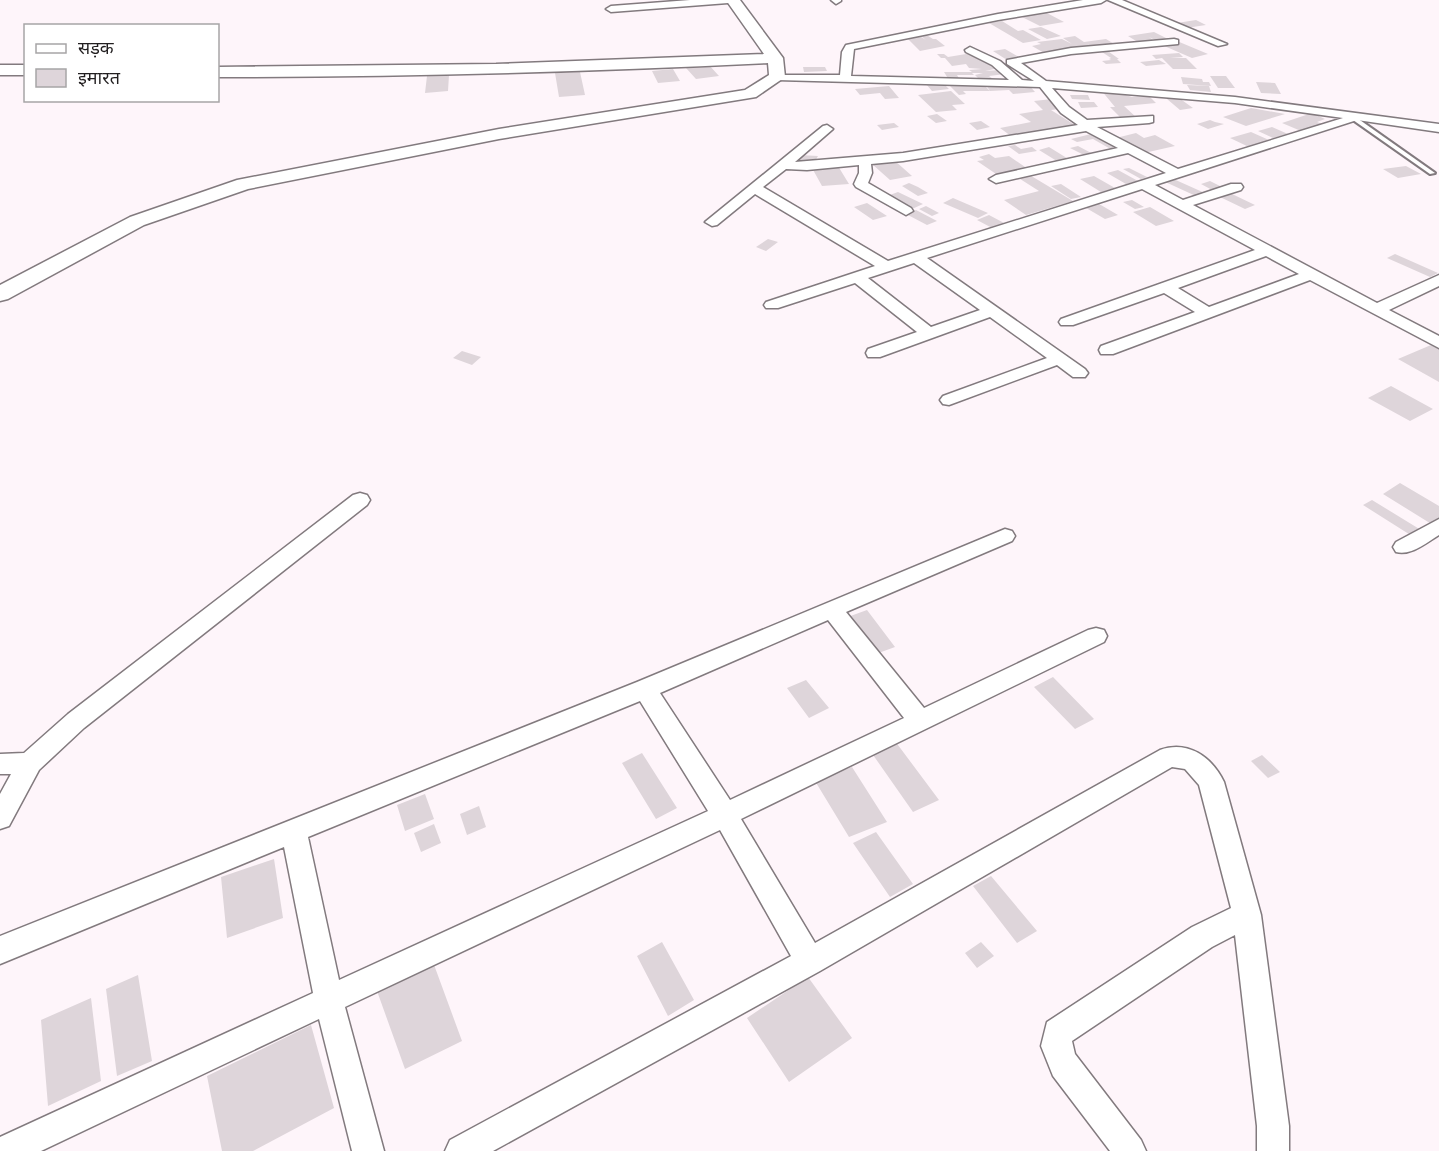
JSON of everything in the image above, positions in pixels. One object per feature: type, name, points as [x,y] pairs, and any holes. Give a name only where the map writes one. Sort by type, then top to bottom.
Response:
[{"type":"street","points":[[611,9],[728,0]]},
{"type":"street","points":[[733,0],[775,58],[777,76]]},
{"type":"street","points":[[845,79],[847,52],[850,47],[987,19],[1101,0]]},
{"type":"street","points":[[1113,0],[1222,44]]},
{"type":"street","points":[[1174,42],[1086,50],[1012,61],[1044,83],[1065,110],[1086,125],[1176,173]]},
{"type":"street","points":[[970,50],[996,63],[1018,82]]},
{"type":"street","points":[[219,72],[547,67],[775,58]]},
{"type":"street","points":[[0,70],[24,70]]},
{"type":"street","points":[[0,294],[137,221],[244,184],[498,134],[750,94],[777,76],[1044,83],[1235,100],[1439,128]]},
{"type":"street","points":[[772,305],[1176,173],[1318,128],[1359,118]]},
{"type":"street","points":[[784,165],[807,166],[864,162],[932,153],[1086,125],[1149,119]]},
{"type":"street","points":[[712,222],[827,129]]},
{"type":"street","points":[[996,179],[1130,149]]},
{"type":"street","points":[[864,162],[867,168],[866,176],[861,184],[906,211]]},
{"type":"street","points":[[1143,184],[1439,343]]},
{"type":"street","points":[[1182,205],[1236,187]]},
{"type":"street","points":[[755,188],[887,267]]},
{"type":"street","points":[[1067,322],[1266,251]]},
{"type":"street","points":[[915,257],[1078,373]]},
{"type":"street","points":[[1107,350],[1310,275]]},
{"type":"street","points":[[856,277],[929,334]]},
{"type":"street","points":[[1376,310],[1439,280]]},
{"type":"street","points":[[1166,287],[1207,313]]},
{"type":"street","points":[[874,353],[992,311]]},
{"type":"street","points":[[949,400],[1059,359]]},
{"type":"street","points":[[0,818],[14,763],[76,721],[360,500]]},
{"type":"street","points":[[1403,547],[1439,526]]},
{"type":"street","points":[[0,950],[645,689],[1005,536]]},
{"type":"street","points":[[832,610],[920,721]]},
{"type":"street","points":[[5,1151],[725,815],[1096,636]]},
{"type":"street","points":[[645,689],[725,815],[810,962]]},
{"type":"street","points":[[461,1151],[810,962],[1169,757],[1187,757],[1201,766],[1211,782],[1247,915],[1273,1126],[1273,1151]]},
{"type":"street","points":[[294,831],[329,1000],[368,1151]]},
{"type":"street","points":[[1130,1151],[1064,1065],[1056,1046],[1058,1033],[1202,937],[1247,915]]},
{"type":"lane","points":[[1359,118],[1432,173]]},
{"type":"building","points":[[1045,12],[1064,22],[1040,26],[1022,17]]},
{"type":"building","points":[[1196,20],[1206,25],[1186,28],[1177,23]]},
{"type":"building","points":[[1002,21],[1018,31],[1023,30],[1041,40],[1023,43],[989,23]]},
{"type":"building","points":[[1041,27],[1061,36],[1047,39],[1028,29]]},
{"type":"building","points":[[1154,32],[1170,40],[1159,42],[1149,37],[1156,42],[1141,44],[1128,36]]},
{"type":"building","points":[[925,34],[945,46],[920,51],[905,36],[918,35],[926,40],[920,35]]},
{"type":"building","points":[[1075,36],[1084,42],[1106,39],[1116,45],[1046,54],[1032,46],[1041,44],[1037,42],[1062,39],[1072,44],[1063,38]]},
{"type":"building","points":[[1177,41],[1208,54],[1192,58],[1162,45]]},
{"type":"building","points":[[1005,49],[1019,57],[1007,60],[993,51]]},
{"type":"building","points":[[1105,49],[1121,63],[1106,64],[1102,61],[1111,60],[1099,50]]},
{"type":"building","points":[[972,53],[985,63],[989,62],[999,68],[985,71],[1001,70],[1005,74],[989,76],[993,79],[980,80],[975,75],[983,73],[972,73],[974,75],[957,75],[960,80],[949,80],[944,72],[972,72],[969,70],[982,69],[969,68],[966,64],[952,66],[945,58],[937,54],[944,54],[948,57]]},
{"type":"building","points":[[1179,53],[1183,57],[1170,58],[1186,58],[1197,69],[1173,69],[1162,58],[1156,59],[1152,55]]},
{"type":"building","points":[[1159,60],[1166,64],[1146,66],[1140,62]]},
{"type":"building","points":[[709,65],[719,76],[696,79],[686,68]]},
{"type":"building","points":[[803,67],[825,67],[827,71],[804,72]]},
{"type":"building","points":[[673,69],[680,81],[658,83],[652,71]]},
{"type":"building","points":[[580,72],[585,95],[559,97],[555,73]]},
{"type":"building","points":[[449,75],[448,91],[425,93],[427,76]]},
{"type":"building","points":[[1210,76],[1226,76],[1235,88],[1218,88]]},
{"type":"building","points":[[1181,77],[1202,79],[1203,82],[1209,82],[1211,86],[1183,84]]},
{"type":"building","points":[[1256,82],[1275,83],[1281,94],[1261,93]]},
{"type":"building","points":[[926,84],[944,84],[949,89],[932,91]]},
{"type":"building","points":[[1028,84],[1035,92],[1013,94],[1009,90],[990,91],[986,85]]},
{"type":"building","points":[[984,85],[990,91],[963,91],[966,94],[959,95],[950,86]]},
{"type":"building","points":[[1187,85],[1209,86],[1211,92],[1190,90]]},
{"type":"building","points":[[889,86],[899,98],[885,99],[880,93],[860,95],[855,89]]},
{"type":"building","points":[[1101,90],[1123,91],[1132,97],[1149,96],[1156,103],[1124,106],[1137,118],[1122,119],[1110,107],[1115,107]]},
{"type":"building","points":[[951,91],[965,104],[952,105],[957,110],[936,112],[918,95]]},
{"type":"building","points":[[1070,95],[1088,95],[1090,100],[1072,99]]},
{"type":"building","points":[[1179,98],[1193,108],[1180,110],[1167,99]]},
{"type":"building","points":[[1052,99],[1060,109],[1051,110],[1078,127],[1011,136],[1000,128],[1031,122],[1019,114],[1043,110],[1034,101]]},
{"type":"building","points":[[1078,102],[1094,102],[1098,107],[1081,108]]},
{"type":"building","points":[[1251,108],[1285,114],[1246,126],[1223,117]]},
{"type":"building","points":[[1312,113],[1325,119],[1317,122],[1323,124],[1301,131],[1282,123]]},
{"type":"building","points":[[937,114],[947,121],[936,123],[927,116]]},
{"type":"building","points":[[1210,120],[1224,124],[1208,129],[1197,124]]},
{"type":"building","points":[[981,121],[990,127],[977,130],[969,123]]},
{"type":"building","points":[[894,123],[899,127],[882,130],[877,125]]},
{"type":"building","points":[[1272,127],[1288,134],[1273,138],[1258,131]]},
{"type":"building","points":[[1251,132],[1269,140],[1249,147],[1230,138]]},
{"type":"building","points":[[1095,133],[1122,149],[1114,151],[1093,139],[1077,142],[1071,139]]},
{"type":"building","points":[[1136,133],[1144,138],[1155,135],[1175,146],[1144,153],[1116,138]]},
{"type":"building","points":[[1015,145],[1021,149],[1032,147],[1037,151],[1019,154],[1008,146]]},
{"type":"building","points":[[1078,146],[1095,155],[1088,157],[1070,148]]},
{"type":"building","points":[[1049,147],[1070,160],[1060,163],[1039,150]]},
{"type":"building","points":[[989,154],[995,158],[1009,156],[1028,169],[999,176],[977,161],[984,160],[979,157]]},
{"type":"building","points":[[799,155],[818,156],[814,163],[796,162]]},
{"type":"building","points":[[894,160],[912,176],[890,180],[872,164]]},
{"type":"building","points":[[838,166],[849,184],[822,186],[812,168]]},
{"type":"building","points":[[1406,166],[1421,174],[1398,178],[1383,169]]},
{"type":"building","points":[[1129,168],[1147,177],[1141,179],[1123,169]]},
{"type":"building","points":[[1118,170],[1138,181],[1126,184],[1107,173]]},
{"type":"building","points":[[1028,174],[1073,201],[1026,215],[1004,200],[1039,191],[1017,177]]},
{"type":"building","points":[[1094,176],[1115,188],[1101,192],[1080,179]]},
{"type":"building","points":[[1169,177],[1207,194],[1198,197],[1161,180]]},
{"type":"building","points":[[1210,181],[1224,188],[1214,191],[1201,184]]},
{"type":"building","points":[[909,183],[928,193],[918,196],[902,186]]},
{"type":"building","points":[[1061,184],[1081,197],[1071,199],[1051,186]]},
{"type":"building","points":[[898,192],[923,204],[912,209],[887,196]]},
{"type":"building","points":[[1230,193],[1255,205],[1245,209],[1220,197]]},
{"type":"building","points":[[953,198],[988,213],[978,218],[943,203]]},
{"type":"building","points":[[1132,200],[1144,207],[1135,209],[1123,202]]},
{"type":"building","points":[[1094,201],[1118,215],[1105,219],[1081,205]]},
{"type":"building","points":[[867,203],[887,216],[873,220],[854,207]]},
{"type":"building","points":[[926,206],[939,213],[932,216],[919,209]]},
{"type":"building","points":[[1150,207],[1174,221],[1156,226],[1133,212]]},
{"type":"building","points":[[916,210],[937,221],[927,225],[906,214]]},
{"type":"building","points":[[989,215],[1006,224],[994,229],[977,220]]},
{"type":"building","points":[[768,239],[778,242],[766,251],[756,247]]},
{"type":"building","points":[[1395,254],[1438,273],[1430,277],[1387,258]]},
{"type":"building","points":[[1431,345],[1439,349],[1439,382],[1398,359]]},
{"type":"building","points":[[462,351],[481,357],[472,365],[453,358]]},
{"type":"building","points":[[1391,386],[1433,409],[1410,421],[1368,398]]},
{"type":"building","points":[[1400,483],[1439,506],[1439,520],[1433,525],[1383,494]]},
{"type":"building","points":[[1372,500],[1421,530],[1412,536],[1363,505]]},
{"type":"building","points":[[867,610],[895,647],[873,655],[845,618]]},
{"type":"building","points":[[1053,677],[1094,719],[1075,729],[1034,687]]},
{"type":"building","points":[[806,680],[829,708],[809,718],[787,688]]},
{"type":"building","points":[[895,741],[939,800],[913,812],[871,752]]},
{"type":"building","points":[[642,753],[677,808],[656,819],[622,763]]},
{"type":"building","points":[[1262,755],[1280,772],[1268,778],[1251,761]]},
{"type":"building","points":[[852,767],[887,822],[849,837],[815,781]]},
{"type":"building","points":[[425,794],[434,819],[405,831],[397,805]]},
{"type":"building","points":[[479,806],[486,827],[467,835],[460,814]]},
{"type":"building","points":[[434,824],[441,843],[421,852],[414,833]]},
{"type":"building","points":[[876,832],[913,884],[890,897],[853,843]]},
{"type":"building","points":[[274,859],[283,918],[227,938],[221,877]]},
{"type":"building","points":[[991,876],[1037,931],[1017,943],[973,886]]},
{"type":"building","points":[[662,942],[694,1000],[668,1016],[637,956]]},
{"type":"building","points":[[981,942],[994,956],[977,968],[965,953]]},
{"type":"building","points":[[433,962],[462,1041],[405,1069],[377,991]]},
{"type":"building","points":[[138,975],[152,1061],[117,1076],[106,989]]},
{"type":"building","points":[[808,977],[852,1038],[789,1082],[747,1018]]},
{"type":"building","points":[[91,998],[101,1081],[48,1106],[41,1020]]},
{"type":"building","points":[[311,1025],[334,1108],[253,1151],[222,1151],[207,1076]]}]
